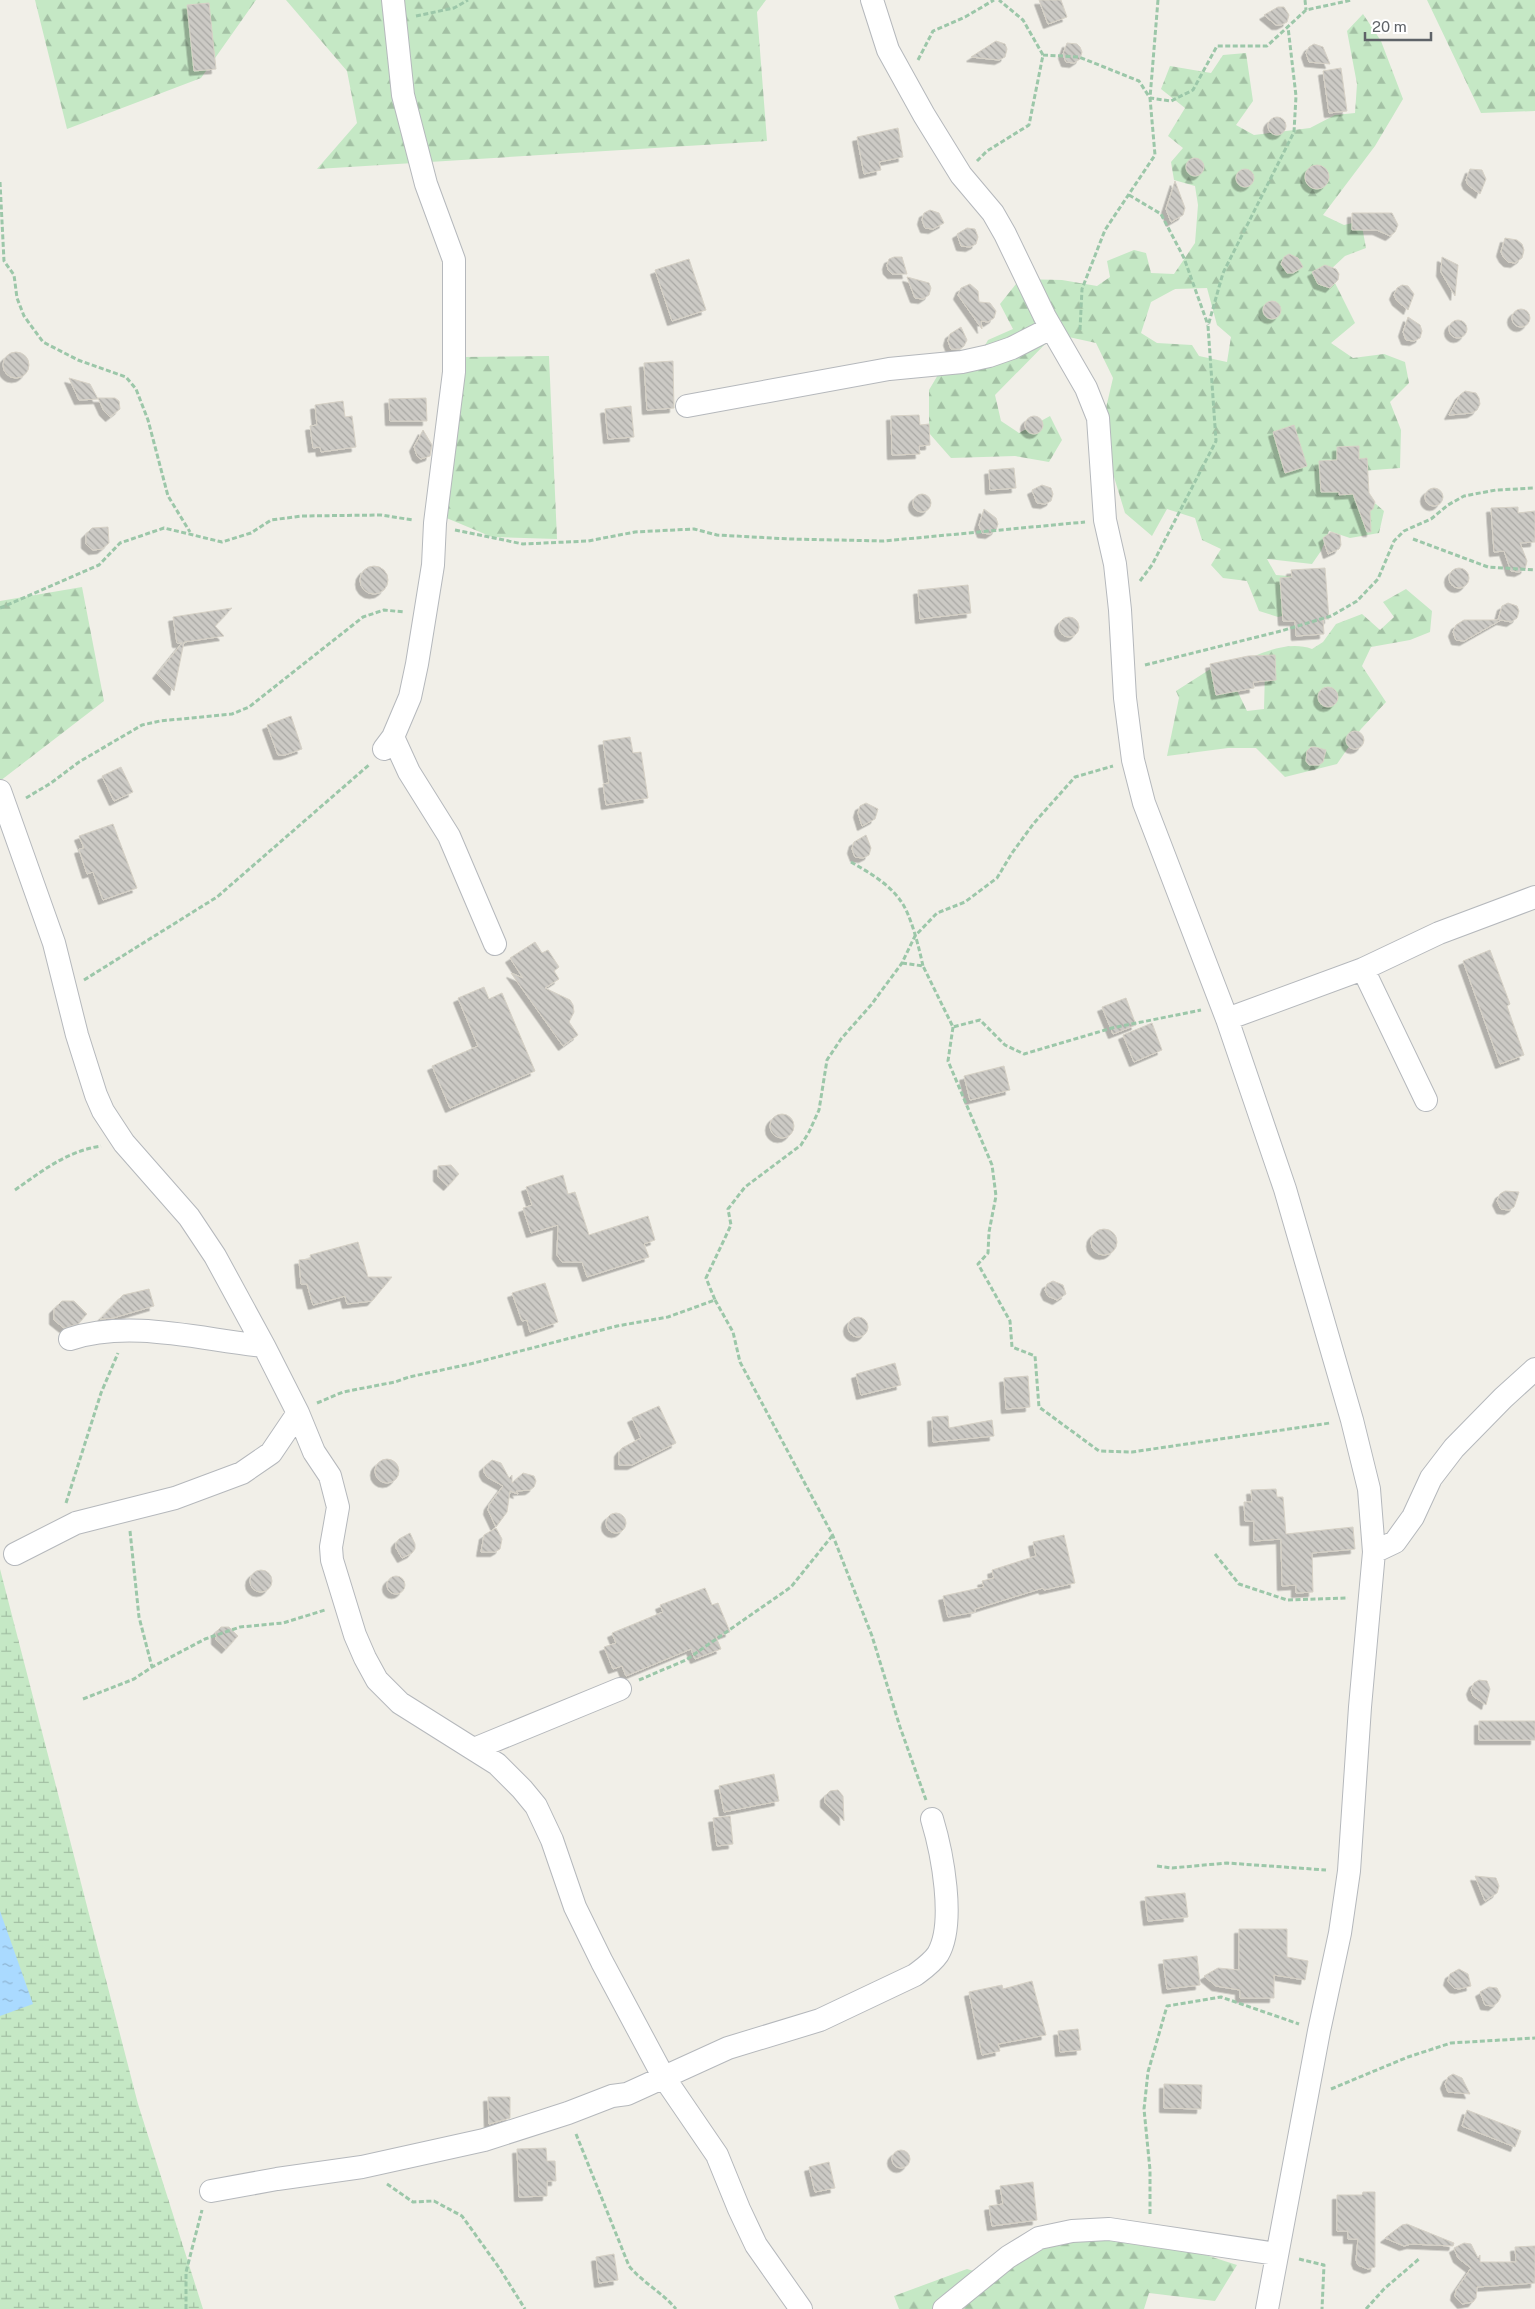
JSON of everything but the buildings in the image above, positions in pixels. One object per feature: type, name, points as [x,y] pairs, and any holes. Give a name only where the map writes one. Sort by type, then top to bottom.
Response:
[{"type":"street","points":[[872,0],[888,50],[961,175],[993,213],[1051,328],[1086,388],[1098,418],[1105,520],[1114,564],[1120,610],[1123,671],[1133,760],[1153,831],[1224,1013],[1285,1189],[1352,1420],[1369,1489],[1374,1552],[1360,1707],[1350,1871],[1267,2309]]},
{"type":"street","points":[[393,10],[403,95],[426,184],[454,260],[454,372],[435,523],[433,565],[426,614],[410,697],[389,743],[450,836],[495,944]]},
{"type":"street","points":[[687,406],[889,369],[962,362],[989,356],[1012,348],[1051,328]]},
{"type":"street","points":[[3,800],[43,907],[67,990],[77,1035],[103,1111],[124,1142],[189,1217],[232,1285],[298,1413],[314,1452],[330,1476],[338,1507],[331,1547],[332,1560],[355,1635],[365,1658],[382,1686],[400,1703],[497,1764],[536,1806],[552,1840],[574,1907],[663,2076],[717,2155],[747,2228],[767,2261],[801,2309]]},
{"type":"street","points":[[1224,1013],[1363,968],[1439,933],[1535,897]]},
{"type":"street","points":[[1363,968],[1426,1100]]},
{"type":"street","points":[[70,1339],[88,1333],[129,1330],[264,1346]]},
{"type":"street","points":[[1374,1552],[1395,1542],[1413,1517],[1431,1478],[1454,1448],[1503,1398],[1535,1369]]},
{"type":"street","points":[[15,1554],[76,1523],[94,1517],[137,1509],[229,1479],[262,1461],[272,1453],[287,1433],[298,1413]]},
{"type":"street","points":[[272,1453],[314,1452]]},
{"type":"street","points":[[474,1749],[620,1689]]},
{"type":"street","points":[[211,2191],[362,2167],[484,2140],[568,2113],[612,2096],[627,2094],[663,2076],[750,2040],[820,2020],[915,1975],[937,1955],[944,1940],[946,1911],[943,1864],[932,1818]]},
{"type":"street","points":[[944,2309],[1008,2257],[1039,2238],[1072,2231],[1109,2229],[1277,2254]]},
{"type":"path","points":[[393,10],[454,8],[468,0]]},
{"type":"path","points":[[906,83],[933,30],[965,17],[994,0]]},
{"type":"path","points":[[961,175],[987,151],[1029,125],[1043,55],[1023,20],[998,0]]},
{"type":"path","points":[[1080,336],[1082,289],[1106,230],[1155,155],[1150,98],[1158,0]]},
{"type":"path","points":[[1305,0],[1306,10]]},
{"type":"path","points":[[1043,55],[1079,56],[1138,81],[1150,98],[1171,102],[1193,90],[1217,46],[1267,46],[1306,10],[1352,0]]},
{"type":"path","points":[[1208,326],[1223,273],[1294,132],[1296,96],[1288,27]]},
{"type":"path","points":[[0,182],[4,261],[14,275],[17,298],[24,316],[43,342],[78,360],[126,377],[136,389],[148,420],[168,496],[190,533]]},
{"type":"path","points":[[1120,610],[1152,565],[1216,440],[1208,326],[1184,258],[1161,214],[1129,195]]},
{"type":"path","points":[[1123,671],[1282,631],[1331,616],[1357,601],[1378,579],[1394,541],[1404,531],[1431,518],[1464,496],[1496,490],[1535,488]]},
{"type":"path","points":[[0,608],[99,565],[120,543],[164,528],[222,542],[252,533],[271,520],[302,516],[381,515],[435,523],[462,532],[522,544],[588,541],[635,532],[694,529],[717,535],[789,540],[884,541],[1105,520]]},
{"type":"path","points":[[1413,539],[1488,566],[1535,570]]},
{"type":"path","points":[[3,800],[51,783],[79,762],[142,725],[160,721],[232,714],[250,707],[363,617],[384,610],[426,614]]},
{"type":"path","points":[[67,990],[218,897],[366,768],[389,743]]},
{"type":"path","points":[[932,1818],[900,1727],[872,1636],[832,1536],[740,1362],[733,1332],[715,1300],[706,1278],[732,1225],[728,1209],[744,1188],[800,1145],[809,1132],[819,1110],[827,1060],[841,1039],[871,1005],[902,963],[915,936],[938,913],[965,902],[997,878],[1012,853],[1034,823],[1075,777],[1133,760]]},
{"type":"path","points":[[851,862],[877,878],[900,900],[915,936],[924,966],[953,1027],[948,1061],[992,1165],[996,1196],[989,1232],[988,1253],[978,1264],[1010,1321],[1012,1347],[1035,1356],[1039,1407],[1099,1451],[1132,1452],[1352,1420]]},
{"type":"path","points":[[902,963],[924,966]]},
{"type":"path","points":[[953,1027],[980,1020],[1005,1045],[1024,1054],[1112,1028],[1224,1013]]},
{"type":"path","points":[[15,1190],[59,1158],[89,1147],[124,1142]]},
{"type":"path","points":[[298,1413],[343,1392],[470,1364],[617,1326],[668,1317],[715,1300]]},
{"type":"path","points":[[51,1535],[61,1518],[101,1393],[129,1330]]},
{"type":"path","points":[[137,1509],[129,1533],[139,1617],[152,1667]]},
{"type":"path","points":[[620,1689],[686,1660],[790,1587],[832,1536]]},
{"type":"path","points":[[1215,1554],[1239,1584],[1287,1600],[1370,1597]]},
{"type":"path","points":[[84,1699],[134,1679],[152,1667],[205,1639],[240,1627],[283,1624],[345,1604]]},
{"type":"path","points":[[1157,1866],[1172,1868],[1226,1863],[1350,1871]]},
{"type":"path","points":[[1150,2236],[1150,2170],[1144,2109],[1148,2072],[1168,2006],[1221,1997],[1319,2031]]},
{"type":"path","points":[[1306,2102],[1346,2082],[1451,2043],[1535,2038]]},
{"type":"path","points":[[568,2113],[629,2266],[641,2280],[665,2296],[676,2309]]},
{"type":"path","points":[[362,2167],[413,2202],[434,2201],[462,2216],[500,2269],[525,2309]]},
{"type":"path","points":[[186,2309],[186,2272],[200,2227],[203,2205],[211,2191]]},
{"type":"path","points":[[1277,2254],[1324,2265],[1322,2309]]},
{"type":"path","points":[[1366,2309],[1384,2289],[1420,2258]]},
{"type":"green space","points":[[35,0],[256,0],[201,78],[67,129]]},
{"type":"green space","points":[[286,0],[766,0],[757,12],[767,141],[317,169],[357,123],[347,71]]},
{"type":"green space","points":[[1427,0],[1535,0],[1535,111],[1481,113]]},
{"type":"green space","points":[[1363,14],[1381,41],[1403,99],[1375,146],[1323,215],[1344,225],[1361,221],[1366,248],[1345,256],[1329,271],[1355,323],[1331,343],[1353,358],[1384,354],[1405,362],[1409,383],[1390,402],[1401,430],[1400,468],[1361,471],[1362,492],[1384,511],[1379,533],[1350,538],[1329,531],[1321,551],[1312,564],[1267,559],[1276,575],[1301,577],[1305,610],[1278,617],[1259,611],[1247,581],[1223,578],[1211,565],[1221,549],[1202,540],[1195,518],[1167,509],[1152,536],[1125,513],[1107,454],[1102,425],[1113,378],[1096,343],[1055,334],[995,395],[1001,421],[1019,433],[1050,416],[1062,440],[1049,462],[1015,456],[951,458],[929,433],[929,390],[942,368],[973,367],[988,340],[1013,329],[1000,304],[1020,279],[1062,280],[1097,286],[1110,277],[1107,261],[1134,250],[1146,253],[1151,273],[1174,274],[1195,243],[1198,205],[1195,186],[1174,180],[1171,162],[1183,148],[1168,136],[1185,108],[1161,89],[1170,66],[1211,73],[1223,55],[1246,53],[1253,101],[1236,125],[1254,135],[1310,128],[1335,115],[1355,113],[1357,84],[1347,31]],"holes":[[[1207,288],[1217,325],[1231,337],[1227,362],[1199,356],[1192,345],[1157,343],[1141,333],[1151,302],[1175,289]]]},
{"type":"green space","points":[[549,356],[557,539],[492,537],[444,517],[463,357]]},
{"type":"green space","points":[[82,587],[104,701],[0,781],[0,601]]},
{"type":"green space","points":[[1406,589],[1432,611],[1430,632],[1410,640],[1371,647],[1362,666],[1386,702],[1361,729],[1337,764],[1285,777],[1256,748],[1228,748],[1167,756],[1179,698],[1176,691],[1212,668],[1231,678],[1247,711],[1264,709],[1265,671],[1236,664],[1264,652],[1283,647],[1293,646],[1312,649],[1323,642],[1336,624],[1362,614],[1380,630],[1394,617],[1383,602]]},
{"type":"green space","points":[[0,1569],[138,2104],[203,2309],[0,2309]]},
{"type":"green space","points":[[1106,2239],[1187,2249],[1237,2265],[1215,2301],[1149,2293],[1144,2309],[899,2309],[894,2296],[967,2269],[994,2277],[1052,2241]]},
{"type":"water","points":[[0,1911],[33,2004],[0,2016]]}]
